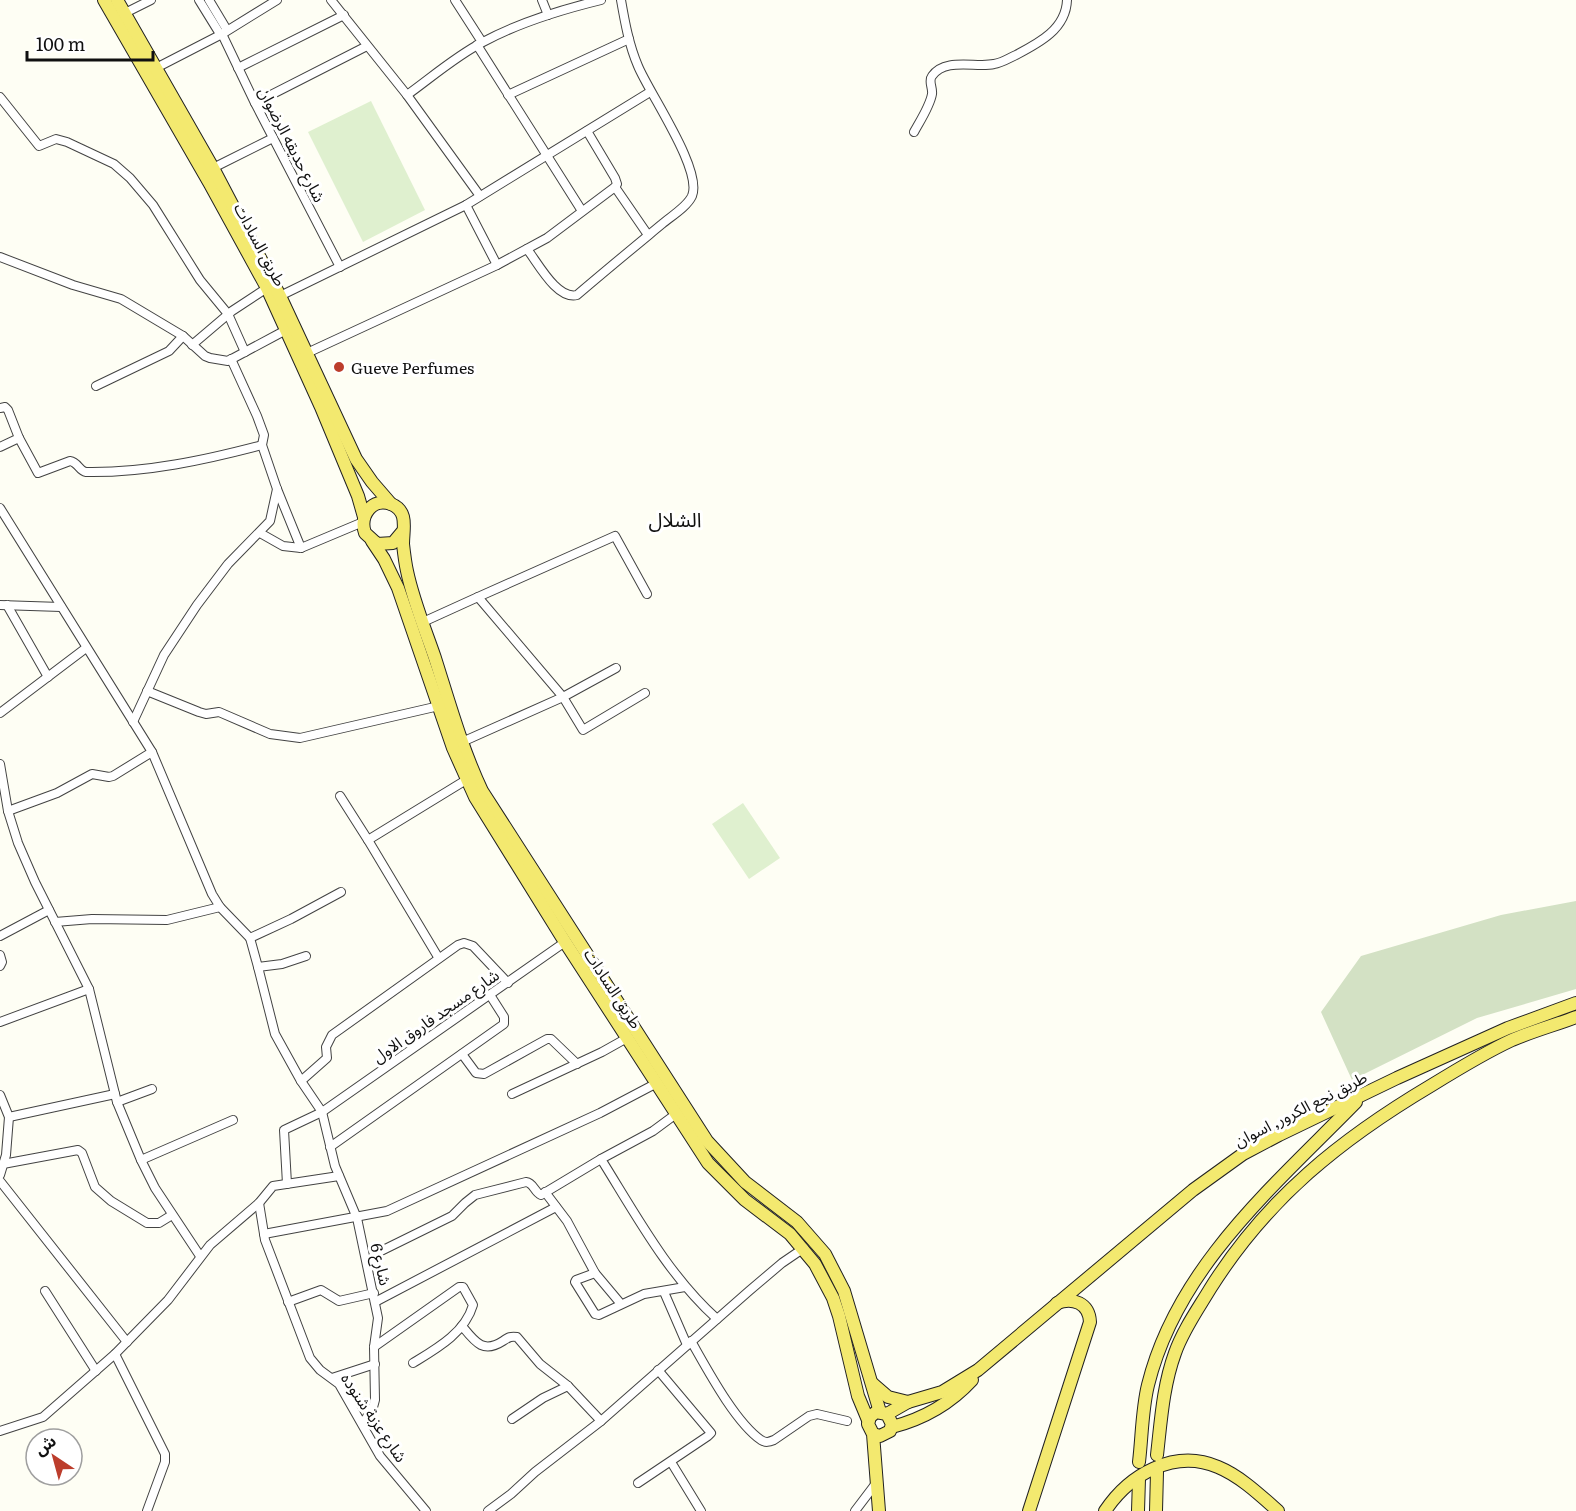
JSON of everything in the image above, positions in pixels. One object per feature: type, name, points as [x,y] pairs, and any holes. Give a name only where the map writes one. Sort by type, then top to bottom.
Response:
[{"type":"main road","name":"طريق السادات","points":[[104,0],[267,288],[358,496],[363,519]]},
{"type":"main road","name":"طريق السادات","points":[[117,0],[213,168],[280,296],[356,459],[391,504]]},
{"type":"main road","points":[[391,504],[403,515],[403,531],[397,540],[387,544],[372,541],[365,533],[363,519],[370,508],[375,505],[391,504]]},
{"type":"main road","name":"طريق السادات","points":[[403,531],[407,573],[462,742],[475,776],[490,805],[707,1141],[745,1182],[797,1222],[825,1254],[844,1291],[872,1383],[884,1413]]},
{"type":"main road","name":"طريق السادات","points":[[372,541],[389,569],[402,598],[466,780],[484,812],[702,1156],[725,1182],[783,1227],[804,1248],[815,1264],[832,1298],[844,1335],[858,1396],[868,1420]]},
{"type":"main road","name":"طريق نجع الكرور, اسوان","points":[[884,1413],[908,1402],[942,1392],[986,1363],[1193,1190],[1226,1166],[1279,1135],[1363,1095],[1508,1028],[1576,1003]]},
{"type":"main road","points":[[1157,1455],[1164,1388],[1176,1350],[1221,1272],[1257,1225],[1292,1187],[1326,1156],[1386,1112],[1497,1047],[1576,1017]]},
{"type":"main road","points":[[1139,1461],[1147,1386],[1159,1350],[1177,1311],[1204,1266],[1243,1216],[1363,1095]]},
{"type":"main road","points":[[1029,1511],[1090,1322],[1086,1309],[1077,1301],[1068,1300],[1053,1305]]},
{"type":"main road","name":"طريق نجع الكرور, اسوان","points":[[892,1428],[945,1404],[963,1389],[986,1363]]},
{"type":"main road","points":[[872,1383],[888,1397],[908,1402]]},
{"type":"main road","points":[[873,1434],[884,1435],[892,1428],[891,1420],[884,1413],[873,1414],[868,1420],[868,1428],[873,1434],[879,1511]]},
{"type":"main road","points":[[1105,1511],[1121,1490],[1143,1473],[1161,1465],[1188,1462],[1216,1466],[1228,1472],[1278,1511]]},
{"type":"main road","points":[[1156,1511],[1157,1472]]},
{"type":"main road","points":[[1138,1511],[1139,1479]]},
{"type":"street","points":[[125,13],[151,0]]},
{"type":"street","points":[[199,0],[223,33]]},
{"type":"street","points":[[209,0],[223,33]]},
{"type":"street","points":[[156,68],[223,33],[277,0]]},
{"type":"street","points":[[332,0],[407,95],[480,196]]},
{"type":"street","points":[[455,0],[508,95],[582,212]]},
{"type":"street","points":[[542,0],[548,15]]},
{"type":"street","points":[[407,95],[480,44],[548,15],[600,0]]},
{"type":"street","points":[[527,249],[555,287],[564,295],[571,297],[577,295],[688,202],[692,196],[693,189],[682,148],[637,64],[621,0]]},
{"type":"street","points":[[914,132],[932,94],[930,80],[933,74],[957,64],[993,64],[1031,47],[1056,27],[1066,10],[1067,0]]},
{"type":"street","points":[[238,68],[344,15]]},
{"type":"street","name":"شارع حديقه الرضوان","points":[[223,33],[255,103],[340,267]]},
{"type":"street","points":[[508,95],[629,39]]},
{"type":"street","points":[[255,103],[368,46]]},
{"type":"street","points":[[280,296],[466,205],[650,92]]},
{"type":"street","points":[[0,97],[39,146],[56,139],[67,142],[114,164],[130,178],[153,205],[200,280],[228,314],[245,352]]},
{"type":"street","points":[[307,353],[527,249],[615,187],[617,184],[615,178],[587,131]]},
{"type":"street","points":[[213,168],[273,138]]},
{"type":"street","points":[[615,187],[648,235]]},
{"type":"street","points":[[466,205],[497,265]]},
{"type":"street","points":[[0,256],[73,285],[121,299],[183,336],[210,358],[228,361],[286,330]]},
{"type":"street","points":[[192,345],[228,314],[267,288]]},
{"type":"street","points":[[96,386],[169,351],[183,336]]},
{"type":"street","points":[[231,359],[257,416],[264,435],[262,445],[301,548]]},
{"type":"street","points":[[0,408],[5,407],[9,410],[19,438],[38,473],[70,461],[83,472],[152,468],[210,459],[262,445]]},
{"type":"street","points":[[0,447],[19,438]]},
{"type":"street","points":[[133,722],[164,655],[212,583],[270,521],[277,489]]},
{"type":"street","points":[[0,508],[152,752],[212,894],[220,907],[250,938],[275,1034],[301,1081],[322,1112]]},
{"type":"street","points":[[260,533],[283,546],[301,548],[363,519]]},
{"type":"street","points":[[423,622],[615,536],[647,594]]},
{"type":"street","points":[[478,597],[563,697],[583,730],[645,693]]},
{"type":"street","points":[[3,605],[61,607]]},
{"type":"street","points":[[3,605],[48,677]]},
{"type":"street","points":[[0,713],[86,648]]},
{"type":"street","points":[[462,742],[563,697],[616,668]]},
{"type":"street","points":[[147,691],[199,712],[206,714],[219,712],[230,715],[270,734],[300,738],[439,706]]},
{"type":"street","points":[[0,820],[9,813],[57,793],[92,774],[113,776],[152,752]]},
{"type":"street","points":[[0,764],[9,813],[34,882],[89,989],[116,1098],[141,1160],[155,1188],[200,1256]]},
{"type":"street","points":[[369,840],[466,780]]},
{"type":"street","points":[[340,796],[369,840],[438,957]]},
{"type":"street","points":[[250,938],[291,920],[341,892]]},
{"type":"street","points":[[55,922],[93,919],[166,920],[220,907]]},
{"type":"street","points":[[0,936],[49,910]]},
{"type":"street","name":"شارع مسجد فاروق الاول","points":[[287,1184],[283,1132],[287,1128],[322,1112],[565,942]]},
{"type":"street","points":[[301,1081],[327,1058],[326,1047],[332,1035],[438,957],[458,945],[469,944],[479,951],[508,983]]},
{"type":"street","points":[[0,955],[2,962],[0,966]]},
{"type":"street","points":[[258,967],[282,964],[306,956]]},
{"type":"street","points":[[1,1019],[89,989]]},
{"type":"street","points":[[330,1147],[504,1024],[504,1017],[490,995]]},
{"type":"street","points":[[512,1094],[627,1038]]},
{"type":"street","points":[[462,1054],[476,1073],[484,1074],[547,1039],[577,1064]]},
{"type":"street","points":[[264,1234],[387,1211],[600,1113],[657,1083]]},
{"type":"street","points":[[9,1117],[116,1098],[152,1089]]},
{"type":"street","points":[[0,1095],[9,1117],[0,1175]]},
{"type":"street","name":"شارع 6","points":[[322,1112],[339,1176],[357,1218],[378,1325],[374,1347],[375,1404],[362,1424]]},
{"type":"street","points":[[381,1251],[452,1216],[475,1195],[526,1182],[540,1194],[545,1192],[653,1131],[676,1114]]},
{"type":"street","points":[[141,1160],[233,1120]]},
{"type":"street","points":[[3,1164],[78,1150],[82,1153],[95,1187],[111,1201],[147,1223],[159,1223],[172,1215]]},
{"type":"street","points":[[602,1159],[662,1255],[685,1287],[717,1319]]},
{"type":"street","points":[[0,1431],[43,1417],[115,1354],[168,1300],[200,1256],[259,1203],[273,1186],[339,1176]]},
{"type":"street","points":[[0,1181],[127,1342]]},
{"type":"street","points":[[545,1192],[567,1221],[595,1273],[621,1304]]},
{"type":"street","name":"شارع عزبة شنوده","points":[[259,1203],[264,1234],[310,1358],[320,1370],[339,1384],[385,1462],[426,1511]]},
{"type":"street","points":[[288,1302],[321,1290],[339,1300],[374,1297],[556,1207]]},
{"type":"street","points":[[488,1511],[601,1421],[782,1263],[804,1248]]},
{"type":"street","points":[[595,1273],[574,1282],[595,1314],[602,1314],[644,1294],[685,1287]]},
{"type":"street","points":[[374,1347],[463,1287],[473,1305],[462,1326],[444,1342],[413,1363]]},
{"type":"street","points":[[45,1291],[96,1371]]},
{"type":"street","points":[[664,1292],[689,1343],[717,1386],[734,1411],[761,1439],[768,1442],[774,1440],[809,1416],[816,1414],[847,1421]]},
{"type":"street","points":[[462,1326],[473,1339],[487,1347],[493,1347],[509,1337],[517,1337],[540,1364],[568,1386],[601,1421]]},
{"type":"street","points":[[115,1354],[165,1454],[165,1462],[147,1511]]},
{"type":"street","points":[[332,1378],[375,1364]]},
{"type":"street","points":[[639,1483],[711,1433],[658,1370]]},
{"type":"street","points":[[512,1419],[543,1398],[568,1386]]},
{"type":"street","points":[[671,1462],[701,1511]]},
{"type":"street","points":[[855,1511],[877,1482]]},
{"type":"green space","points":[[371,101],[425,210],[363,242],[308,132]]},
{"type":"green space","points":[[743,803],[780,858],[749,879],[712,824]]},
{"type":"green space","points":[[1576,901],[1576,989],[1477,1018],[1352,1080],[1321,1012],[1361,956],[1501,915]]},
{"type":"place","name":"Gueve Perfumes","points":[[339,367]]},
{"type":"district","name":"الشلال","points":[[675,518]]}]
